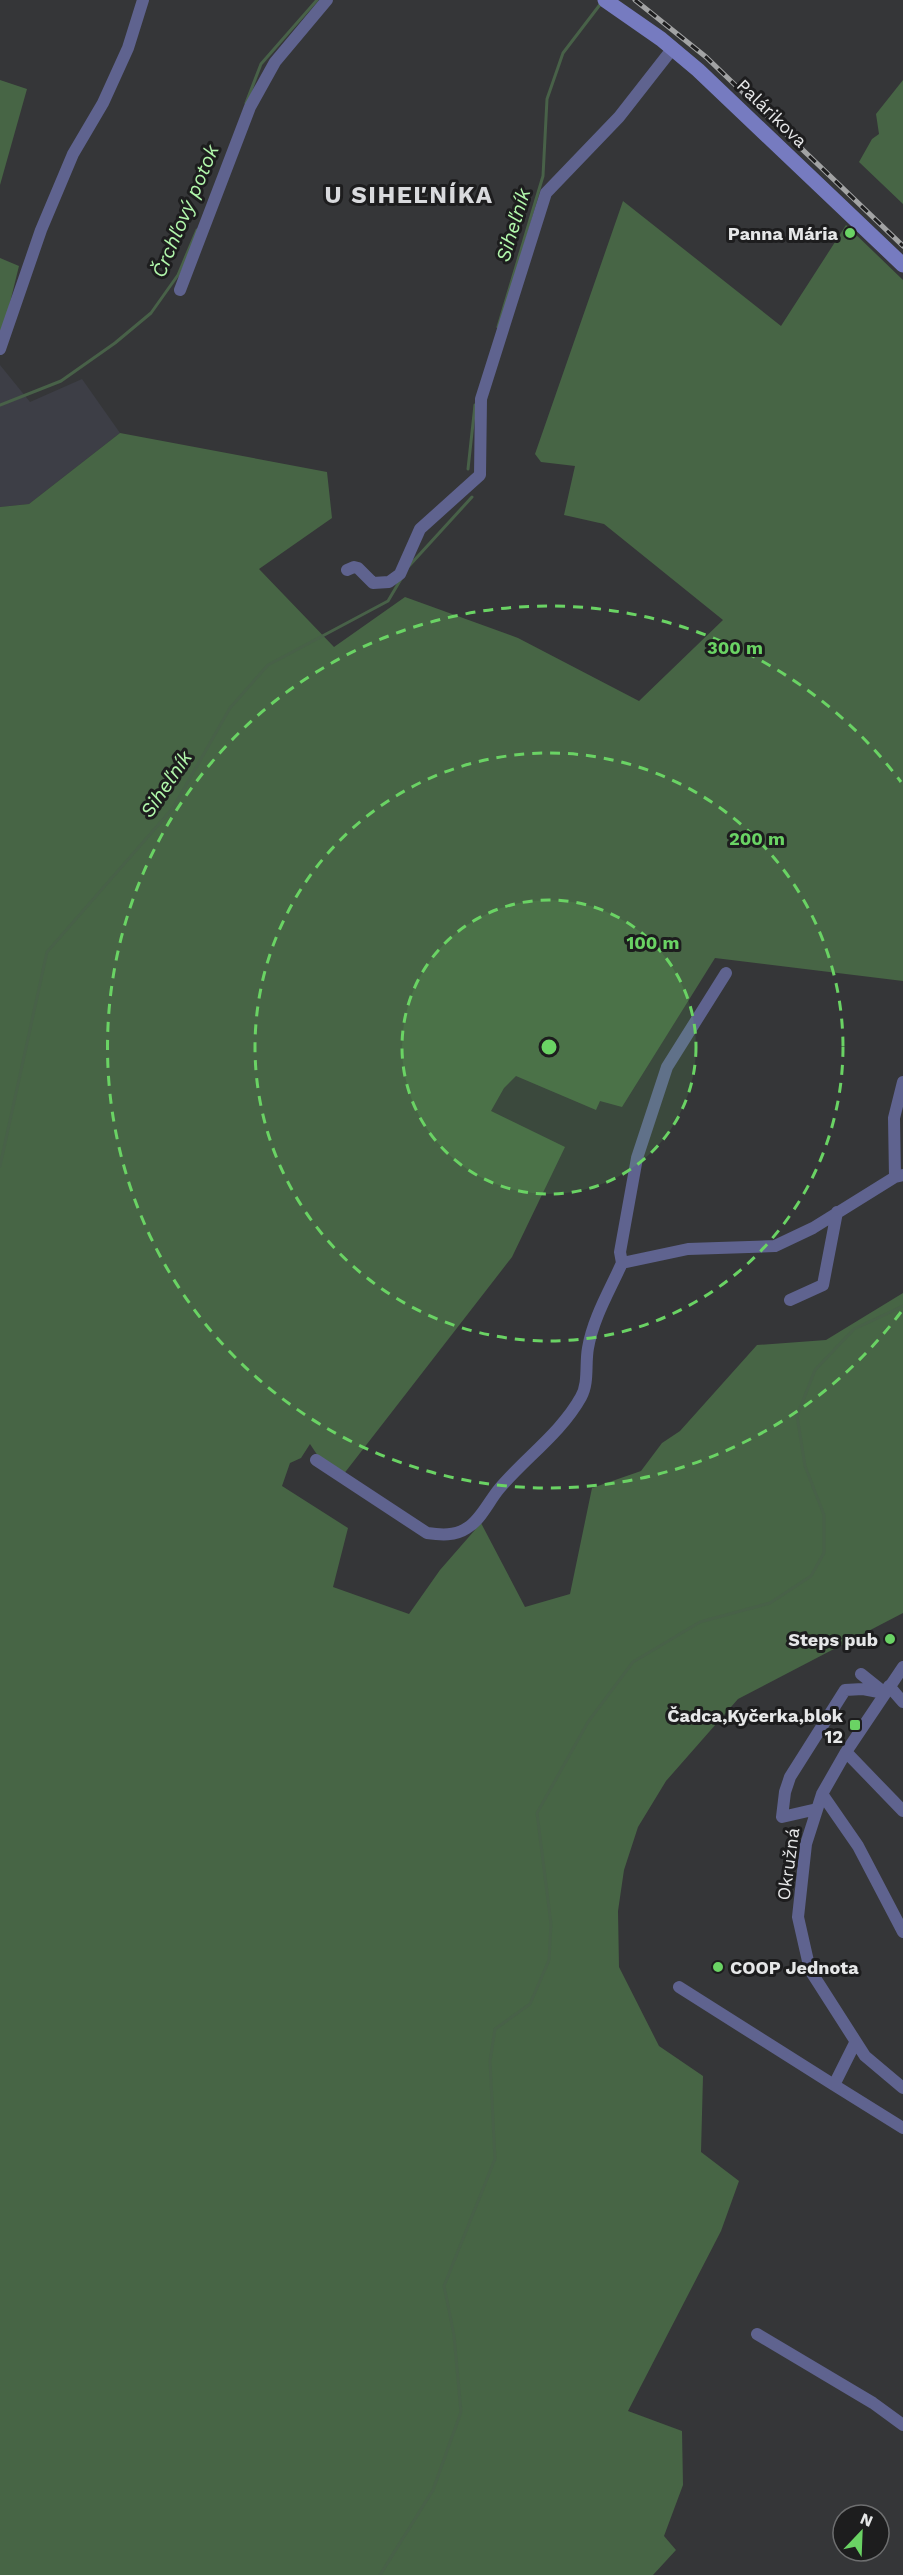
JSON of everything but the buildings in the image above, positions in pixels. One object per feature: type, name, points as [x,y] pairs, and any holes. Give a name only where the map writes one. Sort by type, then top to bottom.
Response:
[{"type":"main road","name":"Palárikova","points":[[605,0],[673,48],[903,265]]},
{"type":"street","points":[[0,349],[41,230],[73,154],[103,103],[124,57],[143,0]]},
{"type":"street","points":[[180,290],[250,107],[275,62],[327,0]]},
{"type":"street","points":[[347,570],[358,568],[374,584],[395,579],[403,568],[420,529],[480,475],[481,399],[546,193],[619,117],[673,48]]},
{"type":"street","points":[[316,1460],[427,1533],[441,1535],[456,1533],[469,1527],[501,1487],[556,1430],[581,1396],[593,1328],[622,1263],[620,1252],[637,1158],[658,1090],[667,1068],[726,973]]},
{"type":"street","points":[[622,1263],[688,1249],[775,1246],[813,1228],[899,1176],[894,1118],[903,1083]]},
{"type":"street","points":[[790,1300],[823,1285],[837,1212]]},
{"type":"street","name":"Okružná","points":[[903,1667],[846,1752],[822,1794],[806,1844],[798,1917],[810,1970],[855,2043],[874,2066],[903,2088]]},
{"type":"street","points":[[861,1674],[903,1702]]},
{"type":"street","points":[[817,1809],[782,1817],[785,1792],[790,1777],[845,1690],[887,1690]]},
{"type":"street","points":[[846,1752],[903,1811]]},
{"type":"street","points":[[822,1794],[858,1846],[903,1932]]},
{"type":"street","points":[[679,1988],[903,2128]]},
{"type":"street","points":[[834,2085],[855,2043]]},
{"type":"street","points":[[757,2334],[873,2403],[903,2425]]},
{"type":"shaded area","points":[[0,365],[30,402],[82,379],[120,433],[29,504],[0,507]]},
{"type":"green space","points":[[0,80],[27,89],[0,185]]},
{"type":"green space","points":[[903,80],[903,204],[859,162],[872,139],[879,134],[876,114]]},
{"type":"green space","points":[[623,201],[781,326],[846,225],[903,280],[903,981],[715,958],[622,1107],[600,1101],[596,1110],[516,1076],[504,1088],[491,1111],[565,1147],[512,1257],[343,1475],[318,1456],[310,1444],[301,1458],[290,1463],[282,1486],[348,1528],[333,1587],[409,1614],[440,1570],[481,1523],[525,1607],[570,1594],[592,1488],[641,1471],[662,1443],[680,1431],[757,1345],[826,1340],[903,1293],[903,1613],[738,1699],[666,1781],[638,1827],[624,1870],[618,1911],[619,1967],[659,2046],[703,2076],[701,2152],[739,2181],[721,2231],[628,2411],[682,2431],[683,2485],[664,2536],[676,2550],[653,2575],[0,2575],[0,507],[29,504],[120,433],[327,472],[332,518],[259,569],[334,647],[405,597],[518,638],[639,701],[723,620],[604,524],[564,515],[575,466],[541,462],[535,454]]},
{"type":"green space","points":[[0,258],[19,266],[0,343]]},
{"type":"waterway","name":"Črchľový potok","points":[[246,103],[261,64],[317,0]]},
{"type":"waterway","name":"Siheľník","points":[[498,327],[543,176],[547,99],[563,53],[602,2]]},
{"type":"waterway","name":"Črchľový potok","points":[[0,405],[61,381],[115,343],[151,313],[178,275],[197,230]]},
{"type":"waterway","name":"Siheľník","points":[[468,469],[475,405]]},
{"type":"waterway","name":"Siheľník","points":[[409,566],[472,497]]},
{"type":"waterway","name":"Siheľník","points":[[0,1166],[47,952],[173,808],[230,708],[268,665],[388,601],[401,579]]},
{"type":"waterway","points":[[380,2575],[433,2490],[461,2412],[454,2335],[444,2286],[495,2159],[490,2061],[495,2029],[530,2004],[549,1960],[551,1924],[537,1813],[588,1722],[633,1662],[700,1622],[770,1603],[811,1576],[824,1553],[824,1515],[805,1466],[797,1416],[815,1370],[854,1329],[903,1306]]},
{"type":"railway","points":[[635,0],[706,57],[903,246]]},
{"type":"place","name":"Panna Mária","points":[[850,233]]},
{"type":"place","name":"Steps pub","points":[[890,1639]]},
{"type":"place","name":"Čadca,Kyčerka,blok 12","points":[[855,1725]]},
{"type":"place","name":"COOP Jednota","points":[[718,1967]]},
{"type":"district","name":"U SIHEĽNÍKA","points":[[409,195]]}]
